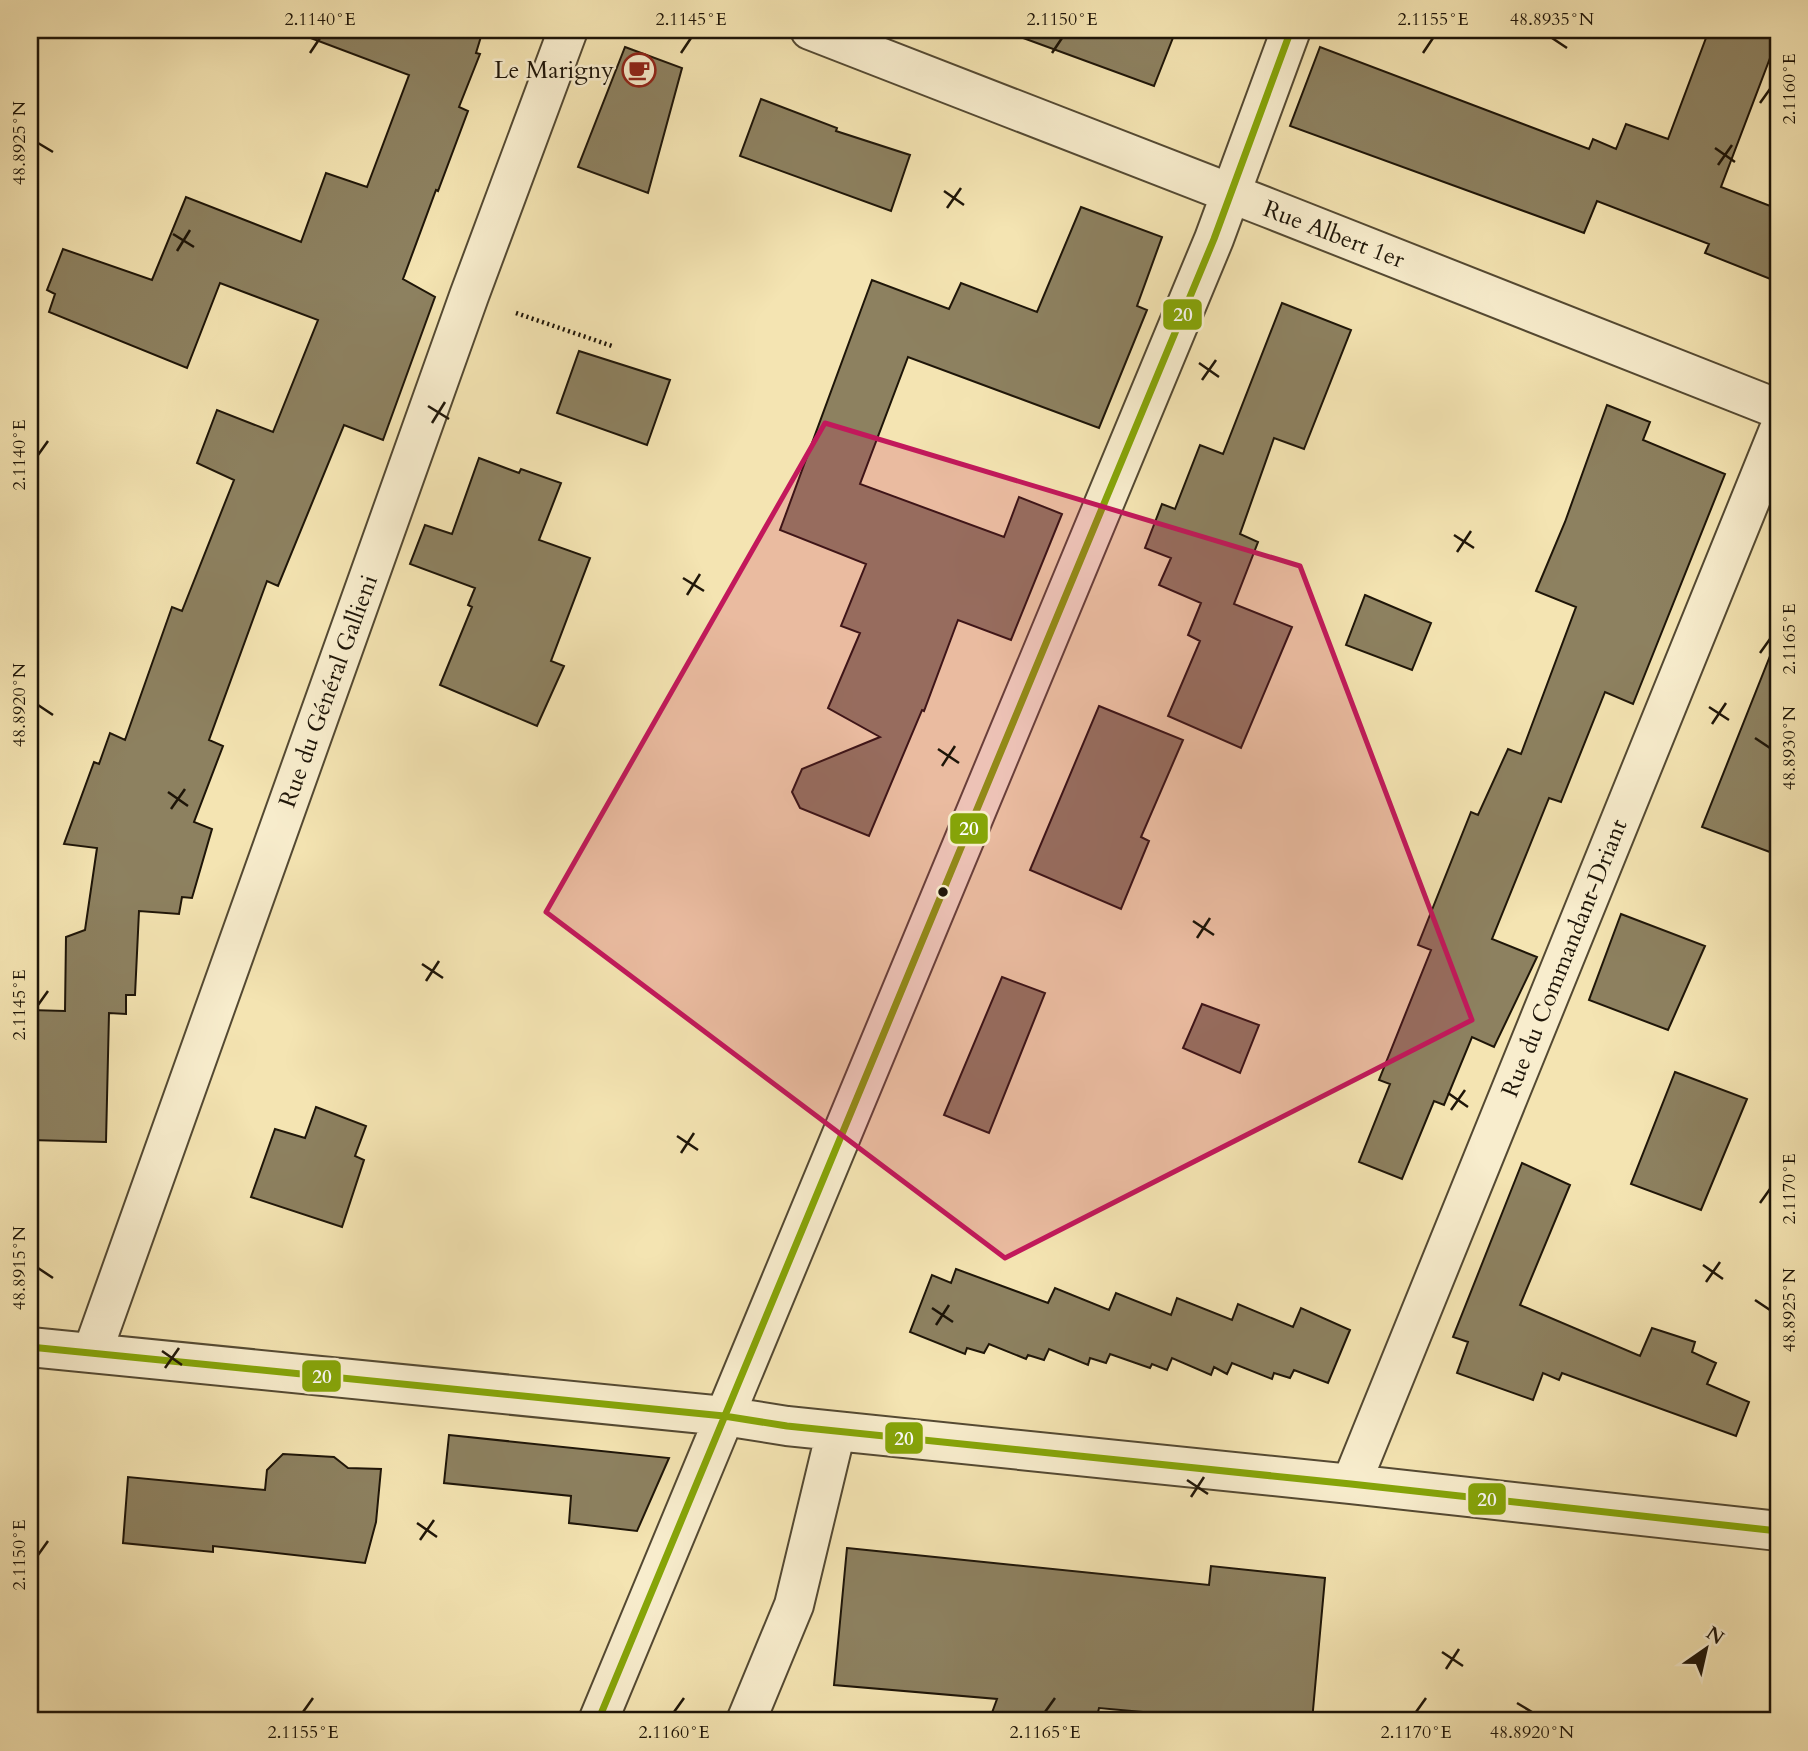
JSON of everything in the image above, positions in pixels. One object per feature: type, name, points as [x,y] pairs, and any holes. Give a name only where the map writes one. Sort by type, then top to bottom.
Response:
[{"type":"street","name":"Rue du Général Gallieni","points":[[92,1353],[469,296],[568,30]]},
{"type":"street","name":"Rue Albert 1er","points":[[810,30],[1778,409]]},
{"type":"street","points":[[598,1721],[1214,239],[1292,30]]},
{"type":"street","name":"Rue du Commandant-Driant","points":[[1351,1484],[1778,432]]},
{"type":"street","points":[[30,1347],[724,1416],[787,1426],[1778,1531]]},
{"type":"street","points":[[746,1721],[794,1605],[836,1431]]},
{"type":"path","points":[[469,296],[612,346]]},
{"type":"highlighted area","points":[[825,423],[1300,566],[1472,1020],[1005,1258],[546,912]]},
{"type":"building","points":[[300,30],[483,30],[476,53],[480,54],[459,107],[468,111],[403,279],[435,297],[383,440],[344,425],[278,586],[267,581],[209,740],[223,746],[194,822],[212,829],[192,898],[182,897],[179,914],[139,911],[135,995],[126,995],[126,1014],[109,1013],[106,1142],[30,1140],[30,1010],[65,1011],[66,937],[85,930],[97,848],[64,844],[94,762],[99,764],[110,733],[125,740],[172,607],[182,611],[234,480],[197,463],[217,410],[273,432],[318,320],[220,283],[187,368],[49,312],[55,294],[47,290],[63,249],[152,280],[186,197],[301,242],[326,173],[367,187],[409,75],[300,34]]},
{"type":"building","points":[[1016,30],[1176,30],[1154,86],[1015,35]]},
{"type":"building","points":[[1709,30],[1778,30],[1778,37],[1721,187],[1778,209],[1778,282],[1705,253],[1709,244],[1597,201],[1584,233],[1290,126],[1320,47],[1589,149],[1593,139],[1616,149],[1626,124],[1668,139]]},
{"type":"building","points":[[625,47],[682,68],[648,193],[578,167]]},
{"type":"building","points":[[761,99],[837,128],[836,131],[910,155],[891,211],[740,156]]},
{"type":"building","points":[[1081,207],[1162,237],[1137,306],[1147,310],[1099,428],[908,357],[860,484],[1004,537],[1019,497],[1062,514],[1011,640],[958,620],[924,711],[922,710],[869,836],[800,808],[792,792],[802,769],[880,737],[828,708],[860,633],[841,626],[866,564],[780,530],[872,280],[949,309],[961,283],[1037,312]]},
{"type":"building","points":[[1282,303],[1351,330],[1304,449],[1274,438],[1240,534],[1258,542],[1234,604],[1292,627],[1241,748],[1168,716],[1200,641],[1188,635],[1201,603],[1159,585],[1171,558],[1145,548],[1162,504],[1175,509],[1200,445],[1223,454]]},
{"type":"building","points":[[579,351],[670,380],[647,445],[557,413]]},
{"type":"building","points":[[1607,405],[1650,422],[1643,440],[1725,474],[1633,704],[1605,692],[1561,802],[1549,798],[1492,939],[1537,957],[1494,1047],[1472,1037],[1444,1105],[1434,1101],[1402,1179],[1359,1162],[1390,1084],[1379,1080],[1431,950],[1418,945],[1471,812],[1478,815],[1508,749],[1521,754],[1576,607],[1536,591],[1565,522]]},
{"type":"building","points":[[479,458],[519,473],[521,469],[561,483],[539,540],[590,558],[551,661],[564,666],[537,726],[440,685],[472,607],[468,605],[475,588],[410,564],[425,525],[452,534]]},
{"type":"building","points":[[1365,595],[1431,623],[1412,670],[1346,645]]},
{"type":"building","points":[[1778,641],[1778,855],[1702,827]]},
{"type":"building","points":[[1099,706],[1183,740],[1141,837],[1149,841],[1121,909],[1030,870]]},
{"type":"building","points":[[1621,914],[1705,946],[1668,1030],[1589,1000]]},
{"type":"building","points":[[1002,977],[1045,993],[989,1133],[944,1115]]},
{"type":"building","points":[[1202,1004],[1259,1025],[1240,1073],[1183,1048]]},
{"type":"building","points":[[1675,1072],[1747,1099],[1701,1210],[1631,1184]]},
{"type":"building","points":[[316,1107],[366,1126],[355,1156],[364,1160],[342,1227],[251,1197],[275,1129],[305,1138]]},
{"type":"building","points":[[1522,1163],[1570,1185],[1520,1305],[1640,1356],[1652,1328],[1695,1342],[1692,1352],[1716,1363],[1707,1384],[1749,1402],[1736,1436],[1562,1373],[1559,1380],[1543,1373],[1533,1400],[1457,1373],[1468,1342],[1453,1337]]},
{"type":"building","points":[[956,1269],[1048,1303],[1055,1288],[1109,1310],[1116,1293],[1171,1315],[1177,1298],[1232,1320],[1238,1304],[1293,1327],[1301,1308],[1350,1330],[1328,1383],[1294,1370],[1290,1378],[1274,1373],[1272,1379],[1232,1363],[1227,1374],[1214,1367],[1211,1375],[1172,1358],[1167,1370],[1152,1364],[1150,1368],[1110,1354],[1106,1363],[1090,1358],[1088,1365],[1049,1349],[1044,1360],[1028,1355],[1026,1359],[989,1344],[984,1353],[967,1348],[965,1354],[910,1332],[932,1275],[951,1283]]},
{"type":"building","points":[[449,1435],[669,1458],[637,1531],[569,1523],[571,1496],[444,1483]]},
{"type":"building","points":[[283,1454],[334,1457],[348,1468],[381,1469],[376,1522],[365,1563],[213,1546],[213,1552],[123,1543],[128,1477],[265,1490],[267,1470]]},
{"type":"building","points":[[847,1548],[1209,1585],[1211,1566],[1325,1578],[1312,1721],[1198,1721],[1198,1717],[1099,1708],[1096,1721],[989,1721],[997,1699],[834,1685]]},
{"type":"transit line","name":"20","points":[[598,1721],[1214,239],[1291,30]]},
{"type":"transit line","name":"20","points":[[30,1347],[724,1416],[787,1426],[1778,1531]]},
{"type":"place","name":"Le Marigny","points":[[639,70]]}]
